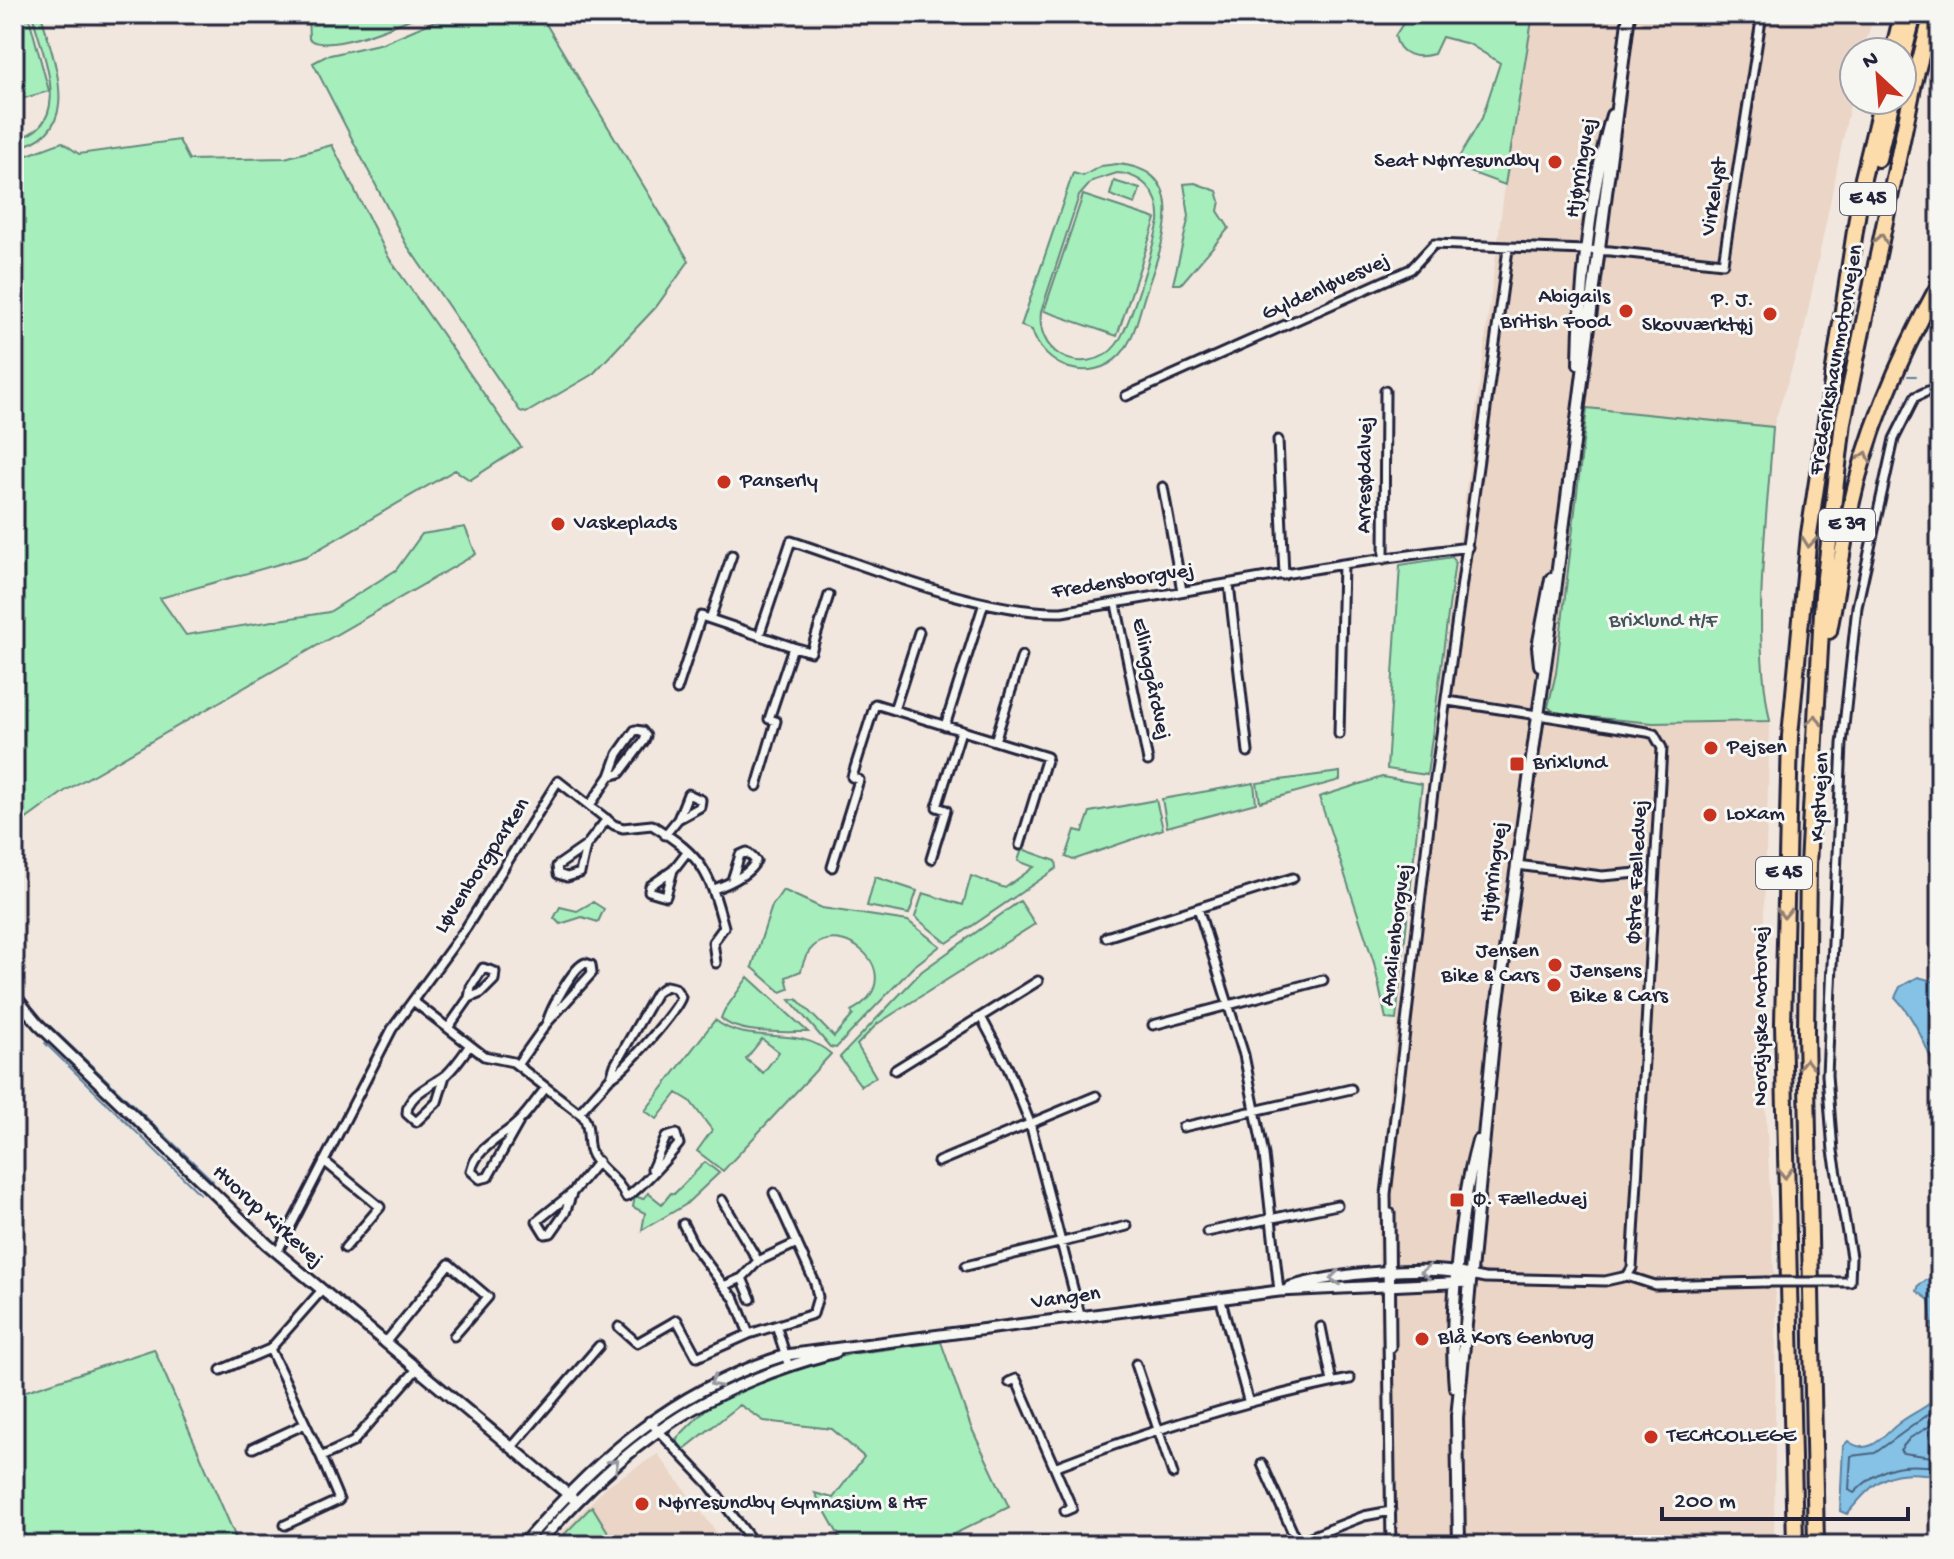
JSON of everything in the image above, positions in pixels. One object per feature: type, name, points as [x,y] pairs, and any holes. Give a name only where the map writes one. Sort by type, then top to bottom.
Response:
[{"type":"highway","points":[[1894,36],[1899,14]]},
{"type":"highway","points":[[1908,36],[1914,14]]},
{"type":"highway","name":"Frederikshavnmotorvejen","points":[[1821,671],[1823,594],[1843,422],[1914,83],[1932,14]]},
{"type":"highway","points":[[1843,299],[1877,116]]},
{"type":"highway","name":"Frederikshavnmotorvejen","points":[[1843,299],[1888,116]]},
{"type":"highway","name":"E 39","points":[[1821,671],[1858,479],[1890,384],[1940,283]]},
{"type":"highway","name":"Nordjyske Motorvej","points":[[1795,1545],[1783,1023],[1785,847],[1790,736],[1809,534],[1843,299]]},
{"type":"highway","name":"Nordjyske Motorvej","points":[[1816,1545],[1807,971],[1814,734],[1821,671]]},
{"type":"highway","points":[[1811,1342],[1825,1545]]},
{"type":"highway","points":[[1786,1545],[1792,1451]]},
{"type":"main road","name":"Hjørringvej","points":[[1457,1418],[1483,1124],[1542,674],[1538,647],[1557,558],[1579,395],[1601,161],[1618,94],[1629,14]]},
{"type":"main road","name":"Hjørringvej","points":[[1459,1545],[1457,1418],[1451,1345],[1468,1182],[1483,1124]]},
{"type":"street","name":"Virkelyst","points":[[1594,250],[1723,263],[1762,14]]},
{"type":"street","name":"Gyldenløvesvej","points":[[1126,396],[1411,269],[1434,244],[1594,250]]},
{"type":"street","name":"Amalienborgvej","points":[[1391,1545],[1388,1173],[1432,800],[1508,249]]},
{"type":"street","name":"Kystvejen","points":[[1627,1276],[1655,1285],[1850,1282],[1851,1257],[1833,1151],[1827,1075],[1842,744],[1857,607],[1894,439],[1915,397],[1940,390]]},
{"type":"street","name":"Arresødalvej","points":[[1384,559],[1385,391]]},
{"type":"street","points":[[1278,440],[1284,575]]},
{"type":"street","points":[[1163,487],[1182,591]]},
{"type":"street","name":"Fredensborgvej","points":[[759,636],[791,541],[984,603],[1030,613],[1116,604],[1343,564],[1468,547]]},
{"type":"street","points":[[710,619],[732,555]]},
{"type":"street","points":[[1339,734],[1343,564]]},
{"type":"street","points":[[1229,584],[1248,752]]},
{"type":"street","points":[[677,690],[701,616],[811,652],[829,595]]},
{"type":"street","points":[[945,726],[984,603]]},
{"type":"street","name":"Ellinggårdvej","points":[[1116,604],[1148,761]]},
{"type":"street","points":[[894,710],[919,632]]},
{"type":"street","points":[[757,786],[776,721],[769,719],[793,647]]},
{"type":"street","points":[[995,741],[1022,656]]},
{"type":"street","points":[[1448,701],[1536,715]]},
{"type":"street","points":[[832,867],[859,780],[852,777],[875,704],[1047,757],[1020,845]]},
{"type":"street","name":"Østre Fælledvej","points":[[1536,715],[1647,732],[1654,734],[1662,748],[1633,1260],[1627,1276]]},
{"type":"street","points":[[590,805],[610,776],[618,754],[635,730],[642,731],[646,736],[644,741],[620,773],[610,776]]},
{"type":"street","points":[[931,859],[946,810],[937,807],[961,731]]},
{"type":"street","name":"Løvenborgparken","points":[[277,1253],[392,1029],[466,928],[558,781],[623,828],[652,825],[704,866],[724,927],[713,942],[716,963]]},
{"type":"street","points":[[586,846],[580,873],[567,877],[558,874],[557,866],[586,846],[607,819]]},
{"type":"street","points":[[665,835],[678,819]]},
{"type":"street","points":[[673,870],[687,852]]},
{"type":"street","points":[[1517,865],[1602,876],[1638,873]]},
{"type":"street","points":[[1106,937],[1293,878]]},
{"type":"street","points":[[714,889],[732,880]]},
{"type":"street","points":[[1198,908],[1230,1004],[1255,1111],[1279,1291]]},
{"type":"street","points":[[517,1065],[547,1023],[592,973],[591,965],[579,965],[550,1009],[547,1023]]},
{"type":"street","points":[[1153,1025],[1323,980]]},
{"type":"street","points":[[895,1070],[1038,981]]},
{"type":"street","points":[[579,1113],[611,1077],[623,1071],[679,1005],[681,997],[675,988],[666,986],[656,993],[611,1077]]},
{"type":"street","name":"Hvorup Kirkevej","points":[[14,995],[38,1024],[277,1253],[576,1501]]},
{"type":"street","points":[[448,1028],[469,998]]},
{"type":"street","points":[[413,1001],[484,1056],[504,1058],[517,1065],[579,1113],[588,1123],[591,1152],[626,1197],[635,1192],[652,1169],[666,1137],[676,1134],[679,1144],[665,1161],[652,1169]]},
{"type":"street","points":[[981,1017],[1008,1068],[1030,1123],[1080,1315]]},
{"type":"street","points":[[445,1076],[437,1102],[416,1122],[407,1114],[408,1106],[424,1088],[445,1076],[470,1045]]},
{"type":"street","points":[[519,1122],[491,1142],[472,1165],[471,1171],[480,1179],[488,1177],[501,1159],[519,1122],[546,1088]]},
{"type":"street","points":[[1183,1127],[1351,1089]]},
{"type":"street","points":[[938,1162],[1096,1096]]},
{"type":"street","points":[[324,1161],[380,1207],[345,1248]]},
{"type":"street","points":[[572,1193],[565,1213],[551,1233],[545,1234],[537,1221],[572,1193],[598,1161]]},
{"type":"street","points":[[619,1327],[637,1343],[677,1320],[697,1357],[749,1334],[803,1320],[813,1314],[817,1305],[815,1283],[774,1193]]},
{"type":"street","points":[[722,1200],[758,1261]]},
{"type":"street","points":[[1207,1232],[1337,1205]]},
{"type":"street","points":[[683,1224],[694,1246],[735,1299],[749,1334]]},
{"type":"street","points":[[966,1266],[1127,1226]]},
{"type":"street","points":[[724,1286],[742,1278],[758,1261],[797,1243]]},
{"type":"street","points":[[385,1343],[449,1264],[488,1297],[454,1336]]},
{"type":"street","points":[[1459,1272],[1470,1278]]},
{"type":"street","name":"Vangen","points":[[1279,1291],[1338,1277],[1459,1272]]},
{"type":"street","points":[[1457,1285],[1470,1278],[1605,1281],[1627,1276]]},
{"type":"street","points":[[742,1278],[751,1299]]},
{"type":"street","name":"Vangen","points":[[522,1545],[566,1494],[649,1421],[722,1378],[787,1359],[858,1345],[1220,1297],[1279,1291],[1457,1285]]},
{"type":"street","points":[[221,1370],[270,1349],[322,1290]]},
{"type":"street","points":[[1220,1297],[1248,1400]]},
{"type":"street","points":[[1321,1327],[1332,1382]]},
{"type":"street","points":[[777,1328],[787,1359]]},
{"type":"street","points":[[512,1447],[599,1346]]},
{"type":"street","points":[[270,1349],[339,1500],[285,1525]]},
{"type":"street","name":"Vangen","points":[[537,1545],[622,1455],[695,1404],[787,1359]]},
{"type":"street","points":[[1136,1364],[1173,1474]]},
{"type":"street","points":[[321,1457],[353,1442],[417,1369]]},
{"type":"street","points":[[1009,1382],[1016,1379],[1072,1508],[1065,1511]]},
{"type":"street","points":[[1054,1467],[1158,1428],[1248,1400],[1350,1379]]},
{"type":"street","points":[[649,1421],[655,1431],[709,1484],[755,1545]]},
{"type":"street","points":[[253,1448],[305,1424]]},
{"type":"street","points":[[1262,1464],[1294,1543],[1364,1516],[1391,1511]]},
{"type":"shaded area","points":[[1533,14],[1874,14],[1868,36],[1838,36],[1838,116],[1848,116],[1804,330],[1773,427],[1587,408],[1556,673],[1548,707],[1653,723],[1770,721],[1763,948],[1765,1095],[1776,1311],[1774,1545],[1384,1545],[1378,1234],[1390,1081],[1505,185]]},
{"type":"shaded area","name":"Nørresundby Gymnasium & HF","points":[[658,1454],[726,1545],[550,1545],[608,1485]]},
{"type":"green space","points":[[14,14],[28,14],[49,91],[14,101]]},
{"type":"green space","points":[[32,14],[41,14],[52,53],[57,73],[58,112],[51,128],[37,140],[14,148],[14,139],[33,132],[45,120],[50,105],[47,68]]},
{"type":"green space","points":[[308,14],[422,14],[364,36],[318,43],[309,39]]},
{"type":"green space","points":[[451,14],[540,14],[689,261],[656,307],[593,374],[526,413],[520,411],[406,244],[313,63],[326,56],[383,43]]},
{"type":"green space","points":[[1409,14],[1533,14],[1505,185],[1454,166],[1482,118],[1500,63],[1469,44],[1442,37],[1434,54],[1415,56],[1404,52],[1395,36]]},
{"type":"green space","points":[[179,140],[189,160],[285,158],[332,145],[389,258],[521,447],[470,480],[455,470],[307,556],[160,598],[186,635],[329,612],[396,570],[422,534],[465,527],[476,554],[65,791],[14,828],[14,160],[62,142],[79,154]]},
{"type":"green space","points":[[1117,164],[1141,169],[1157,180],[1164,195],[1166,213],[1159,254],[1129,341],[1120,355],[1108,364],[1082,370],[1057,363],[1046,354],[1032,330],[1021,326],[1073,173],[1083,176],[1101,166]],"holes":[[[1117,173],[1127,175],[1149,188],[1159,212],[1159,222],[1140,286],[1128,322],[1111,351],[1097,359],[1082,361],[1067,358],[1047,342],[1042,331],[1041,312],[1079,196],[1092,181]]]},
{"type":"green space","points":[[1114,181],[1140,189],[1135,204],[1110,195]]},
{"type":"green space","points":[[1195,183],[1217,191],[1220,201],[1218,211],[1229,228],[1181,284],[1173,284],[1189,216],[1184,184]]},
{"type":"green space","points":[[1083,195],[1156,219],[1117,336],[1044,311]]},
{"type":"green space","name":"Brixlund H/F","points":[[1587,408],[1773,427],[1761,612],[1764,685],[1770,721],[1653,723],[1557,714],[1548,707],[1556,673]]},
{"type":"green space","points":[[1452,557],[1455,561],[1427,775],[1387,769],[1400,565]]},
{"type":"green space","points":[[1340,772],[1340,780],[1260,802],[1257,783]]},
{"type":"green space","points":[[1382,777],[1422,784],[1396,1020],[1386,1019],[1374,963],[1319,797]]},
{"type":"green space","points":[[1254,783],[1256,803],[1167,827],[1162,799]]},
{"type":"green space","points":[[1156,800],[1163,829],[1073,860],[1066,857],[1075,830],[1083,832],[1090,812]]},
{"type":"green space","points":[[1022,849],[1056,861],[1057,868],[947,943],[915,917],[923,893],[963,905],[971,876],[1005,888],[1034,867],[1018,861]]},
{"type":"green space","points":[[875,877],[917,891],[909,914],[867,906]]},
{"type":"green space","points":[[783,890],[822,908],[908,921],[940,946],[913,967],[836,1048],[830,1047],[790,1000],[797,999],[834,1037],[853,1015],[851,1011],[870,995],[876,978],[871,961],[859,948],[843,940],[826,940],[811,950],[801,971],[786,977],[789,989],[781,992],[752,967],[772,906]]},
{"type":"green space","points":[[1020,901],[1035,924],[877,1024],[857,1045],[876,1077],[861,1086],[840,1057],[922,971]]},
{"type":"green space","points":[[593,902],[604,909],[598,922],[582,917],[560,924],[554,918],[560,907],[577,911]]},
{"type":"green space","points":[[748,977],[808,1032],[749,1030],[721,1018]]},
{"type":"green space","points":[[715,1020],[743,1033],[803,1040],[831,1054],[723,1171],[697,1151],[712,1130],[690,1101],[677,1093],[657,1119],[645,1111]],"holes":[[[762,1039],[779,1052],[763,1073],[746,1059]]]},
{"type":"green space","points":[[705,1162],[719,1173],[685,1205],[642,1230],[645,1213],[633,1207],[635,1196],[643,1199],[648,1193],[662,1204]]},
{"type":"green space","points":[[941,1342],[971,1427],[1009,1507],[932,1545],[840,1545],[843,1543],[815,1493],[833,1498],[864,1457],[832,1429],[764,1421],[740,1405],[683,1450],[676,1439],[711,1404],[783,1372],[851,1354]]},
{"type":"green space","points":[[154,1349],[239,1545],[14,1545],[14,1395]]},
{"type":"green space","points":[[592,1506],[616,1545],[554,1545]]},
{"type":"water","points":[[1918,977],[1940,983],[1940,1017],[1935,1018],[1931,1026],[1940,1023],[1940,1096],[1932,1086],[1936,1078],[1926,1046],[1915,1024],[1895,997],[1900,987]]},
{"type":"water","points":[[1940,1271],[1940,1351],[1935,1349],[1929,1300],[1917,1291],[1919,1285]]},
{"type":"water","points":[[1940,1393],[1940,1476],[1897,1474],[1877,1483],[1847,1514],[1840,1511],[1843,1446],[1848,1441],[1862,1447],[1875,1443]]},
{"type":"waterway","points":[[1908,376],[1916,376]]},
{"type":"waterway","points":[[1933,378],[1940,379]]},
{"type":"waterway","points":[[50,1026],[213,1181]]},
{"type":"waterway","points":[[45,1043],[200,1194]]},
{"type":"place","name":"Seat Nørresundby","points":[[1555,162]]},
{"type":"place","name":"Abigails British Food","points":[[1626,311]]},
{"type":"place","name":"P. J. Skovværktøj","points":[[1770,314]]},
{"type":"place","name":"Panserly","points":[[724,482]]},
{"type":"place","name":"Vaskeplads","points":[[558,524]]},
{"type":"place","name":"Pejsen","points":[[1711,748]]},
{"type":"place","name":"Brixlund","points":[[1517,764]]},
{"type":"place","name":"Loxam","points":[[1710,815]]},
{"type":"place","name":"Jensen Bike & Cars","points":[[1555,965]]},
{"type":"place","name":"Jensens Bike & Cars","points":[[1554,985]]},
{"type":"place","name":"Ø. Fælledvej","points":[[1457,1200]]},
{"type":"place","name":"Blå Kors Genbrug","points":[[1422,1339]]},
{"type":"place","name":"TECHCOLLEGE","points":[[1651,1437]]},
{"type":"place","name":"Nørresundby Gymnasium & HF","points":[[642,1504]]}]
